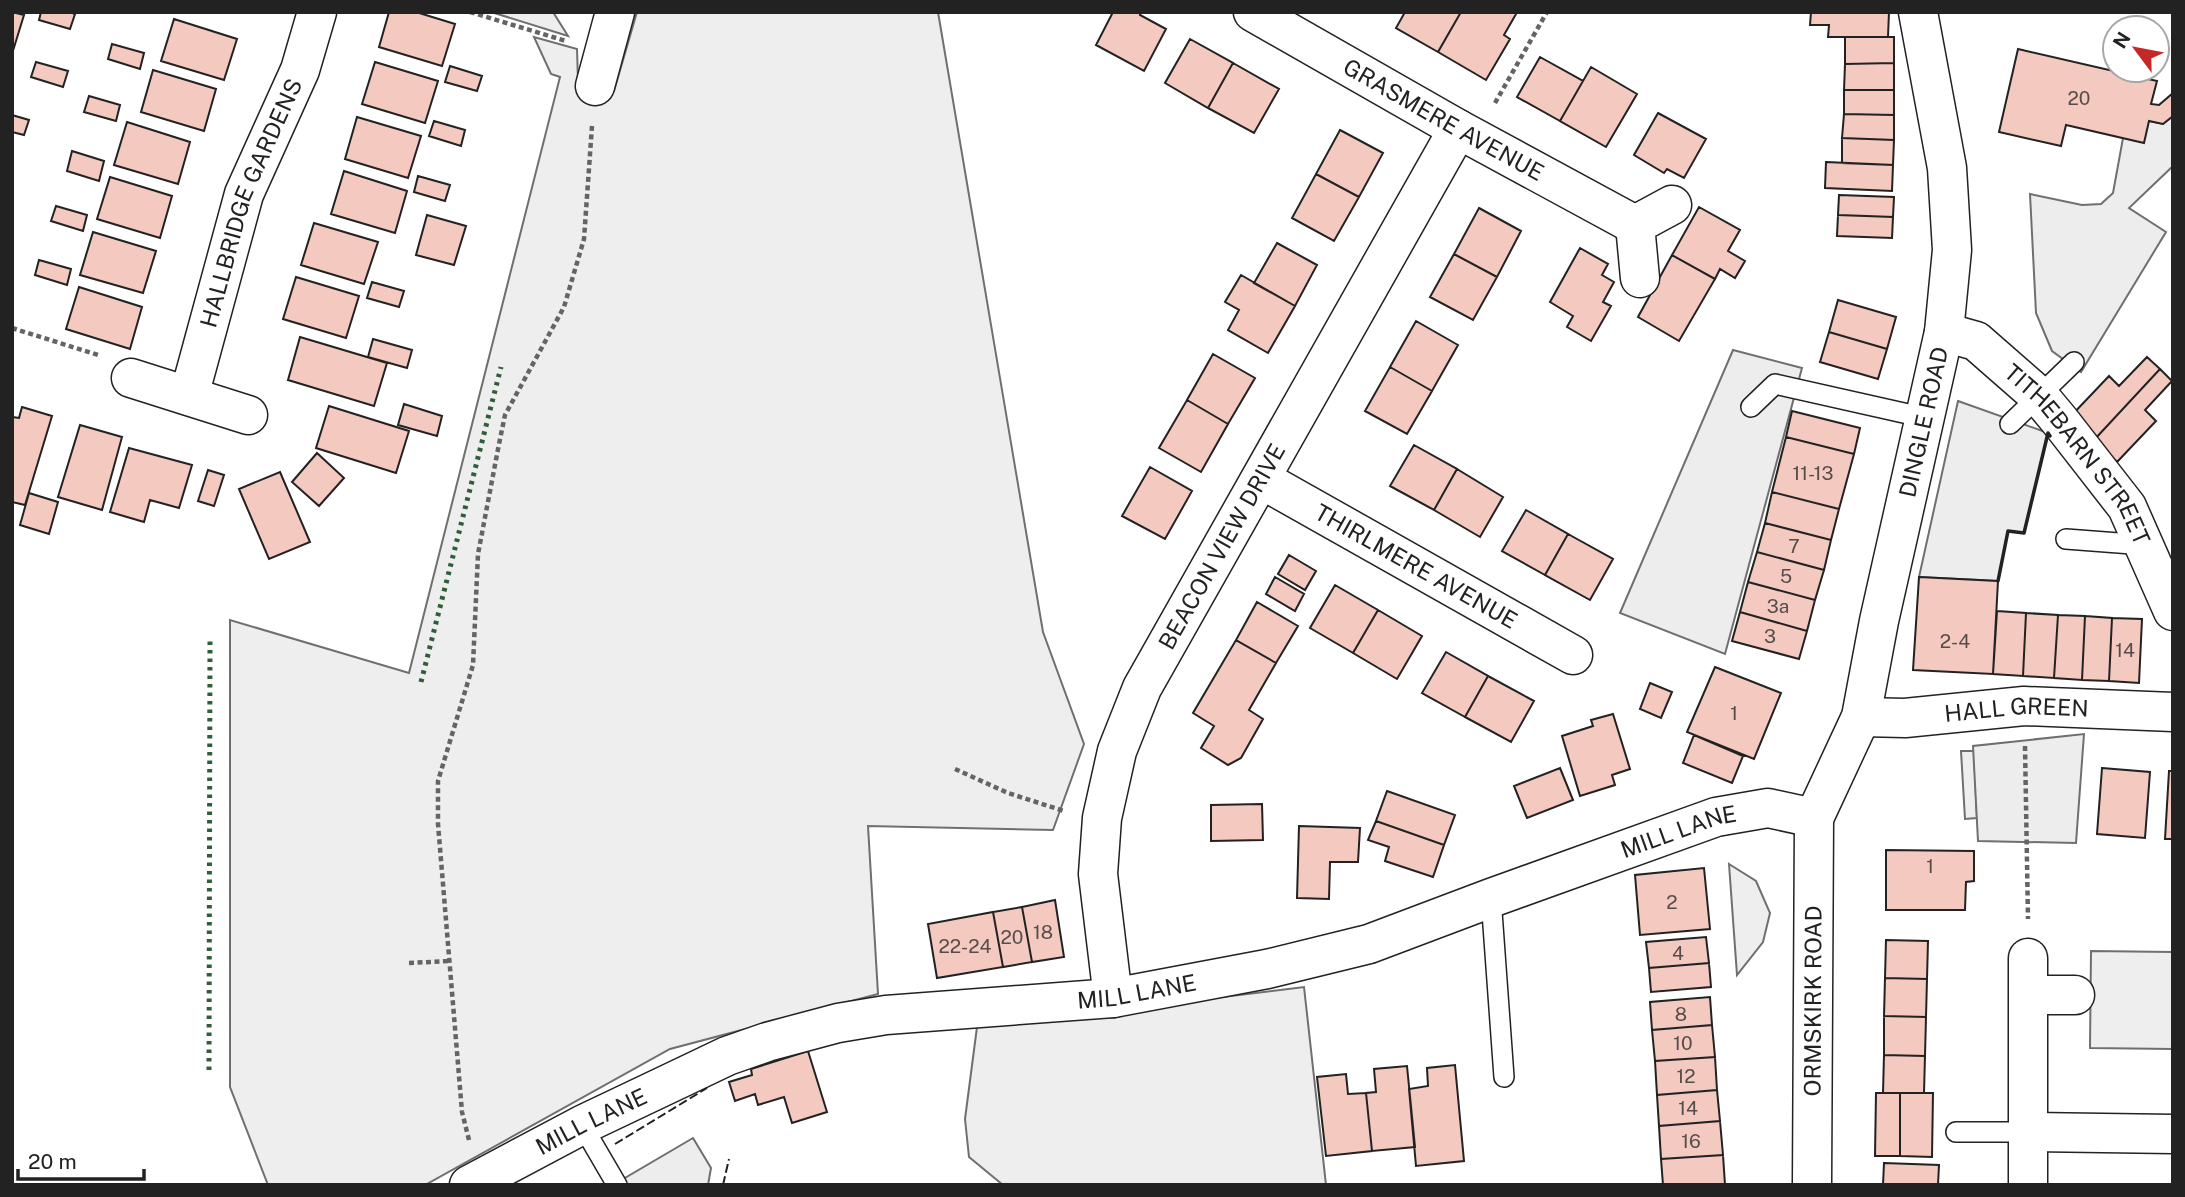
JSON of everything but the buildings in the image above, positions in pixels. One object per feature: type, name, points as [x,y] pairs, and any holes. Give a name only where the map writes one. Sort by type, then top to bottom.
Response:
[{"type":"street","name":"HALLBRIDGE GARDENS","points":[[190,396],[244,194],[300,70],[317,12]]},
{"type":"street","points":[[600,69],[615,12]]},
{"type":"street","name":"GRASMERE AVENUE","points":[[1253,12],[1466,134],[1635,225]]},
{"type":"street","name":"DINGLE ROAD","points":[[1814,818],[1861,717],[1879,621],[1944,332],[1952,250],[1947,167],[1918,12]]},
{"type":"street","name":"BEACON VIEW DRIVE","points":[[1113,998],[1098,874],[1102,818],[1117,751],[1142,688],[1261,479],[1466,134]]},
{"type":"street","points":[[1640,278],[1635,225],[1672,205]]},
{"type":"street","name":"TITHEBARN STREET","points":[[1944,332],[1976,341],[2040,397],[2127,507],[2171,600]]},
{"type":"street","points":[[131,378],[248,415]]},
{"type":"street","name":"THIRLMERE AVENUE","points":[[1261,479],[1573,655]]},
{"type":"street","name":"HALL GREEN","points":[[1861,717],[1905,718],[2024,706],[2173,712]]},
{"type":"street","name":"MILL LANE","points":[[473,1184],[582,1125],[727,1056],[767,1042],[838,1023],[886,1015],[1113,998],[1267,969],[1369,944],[1716,817],[1768,808],[1814,818]]},
{"type":"street","name":"ORMSKIRK ROAD","points":[[1812,1185],[1814,818]]},
{"type":"street","points":[[2028,1185],[2028,977],[2075,995]]},
{"type":"street","points":[[2029,1132],[2173,1134]]},
{"type":"lane","points":[[2010,424],[2074,362]]},
{"type":"lane","points":[[1751,407],[1775,384],[1926,418]]},
{"type":"lane","points":[[2066,539],[2145,545]]},
{"type":"lane","points":[[1491,898],[1504,1077]]},
{"type":"lane","points":[[582,1125],[617,1185]]},
{"type":"lane","points":[[1956,1132],[2029,1132]]},
{"type":"path","points":[[470,12],[600,69],[584,239],[564,307],[505,415],[478,554],[473,665],[439,780],[438,824],[449,961],[462,1112],[470,1145],[473,1184]]},
{"type":"path","points":[[1466,134],[1547,12]]},
{"type":"path","points":[[12,328],[123,363],[131,378]]},
{"type":"path","points":[[2024,706],[2028,977]]},
{"type":"path","points":[[955,769],[1008,793],[1056,810],[1102,818]]},
{"type":"path","points":[[409,963],[449,961]]},
{"type":"shaded area","points":[[491,12],[553,12],[568,36]]},
{"type":"shaded area","points":[[637,12],[938,12],[1043,632],[1084,744],[1053,830],[868,826],[878,994],[670,1049],[425,1185],[268,1185],[230,1087],[230,620],[409,673],[560,77],[551,74],[534,37],[577,49],[578,81],[614,91]]},
{"type":"shaded area","points":[[2173,116],[2173,166],[2129,208],[2166,232],[2081,372],[2052,351],[2036,313],[2030,194],[2082,205],[2101,204],[2113,193],[2123,138],[2149,121],[2163,124]]},
{"type":"shaded area","points":[[1733,350],[1802,368],[1725,654],[1620,613]]},
{"type":"shaded area","points":[[1958,401],[2048,433],[2024,533],[2008,531],[1998,581],[1919,577]]},
{"type":"shaded area","points":[[2084,734],[2076,843],[1978,841],[1973,746]]},
{"type":"shaded area","points":[[1961,751],[1974,751],[1977,818],[1965,819]]},
{"type":"shaded area","points":[[1729,864],[1756,881],[1770,913],[1763,942],[1737,975]]},
{"type":"shaded area","points":[[2091,951],[2173,952],[2173,1049],[2090,1048]]},
{"type":"shaded area","points":[[1304,987],[1326,1185],[1003,1185],[969,1157],[965,1119],[977,1027]]},
{"type":"shaded area","points":[[693,1138],[711,1168],[708,1185],[613,1185]]},
{"type":"hedge","points":[[421,682],[501,367]]},
{"type":"hedge","points":[[209,1070],[210,637]]},
{"type":"fence","points":[[615,1144],[707,1088]]},
{"type":"fence","points":[[723,1185],[729,1159]]},
{"type":"wall","points":[[1998,581],[2008,531],[2024,533],[2048,433],[2050,436]]}]
